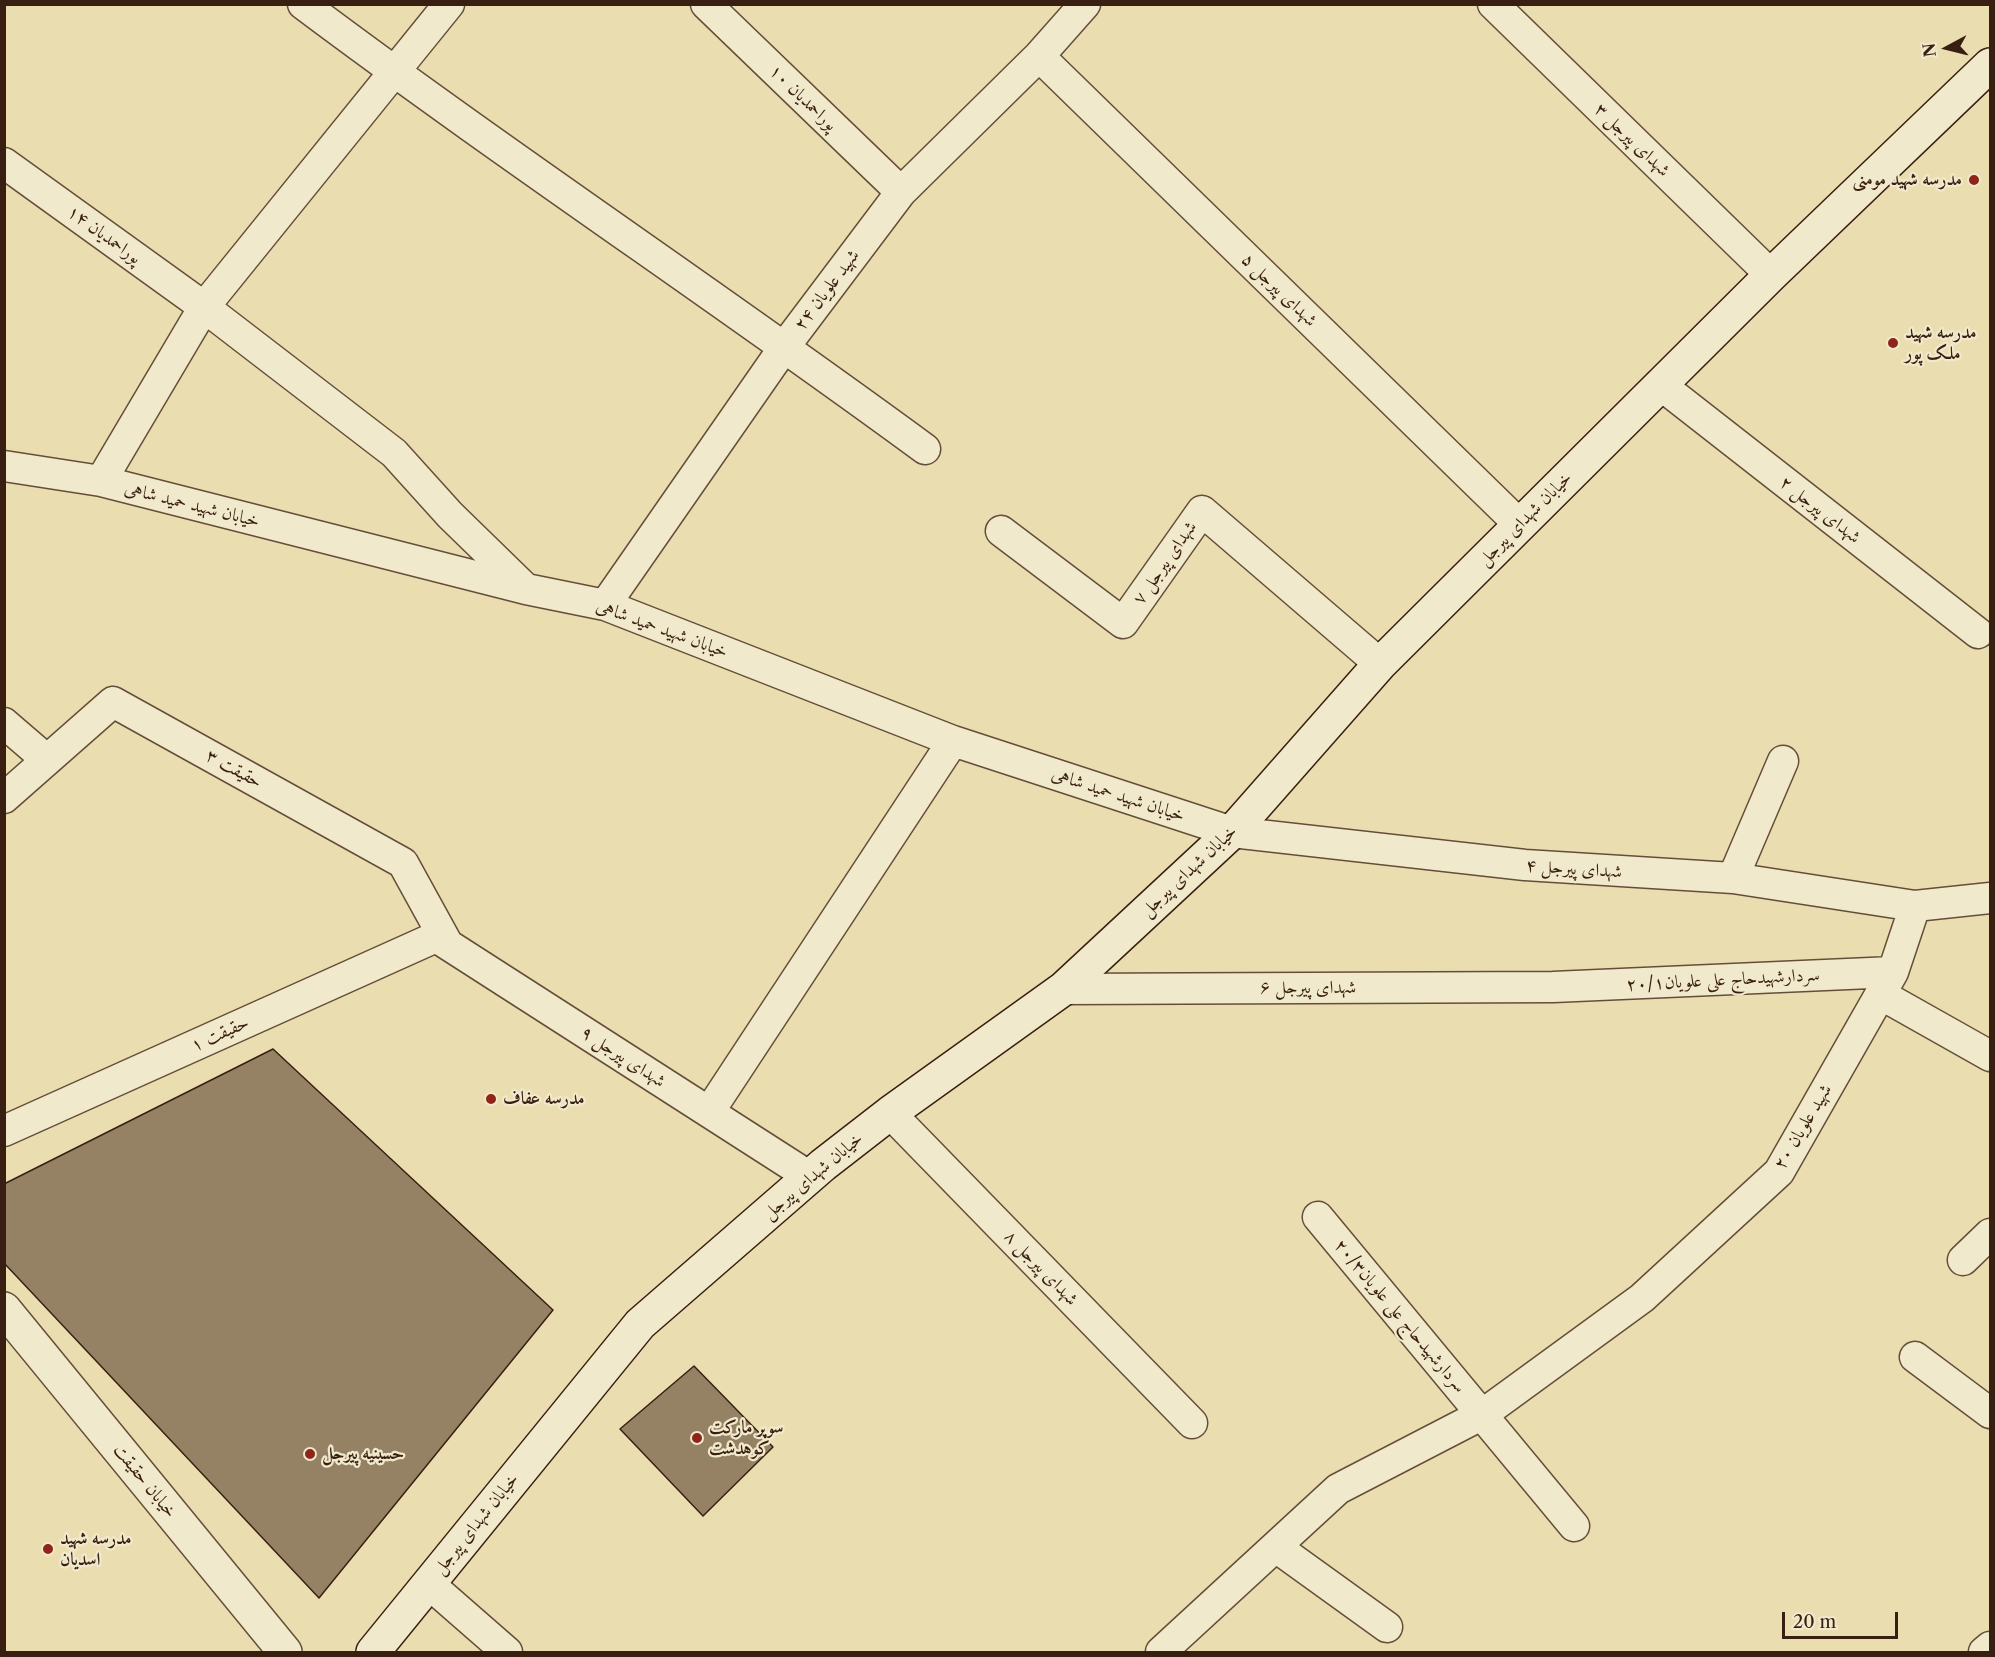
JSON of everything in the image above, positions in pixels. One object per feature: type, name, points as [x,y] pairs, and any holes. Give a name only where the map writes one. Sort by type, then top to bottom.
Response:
[{"type":"main road","name":"خیابان شهدای پیرجل","points":[[373,1653],[640,1324],[810,1177],[890,1113],[1063,989],[1232,832],[1380,664],[1519,524],[1662,386],[1771,275],[1990,65]]},
{"type":"main road","name":"خیابان حقیقت","points":[[4,1309],[285,1653]]},
{"type":"street","points":[[303,4],[393,72],[785,346],[925,449]]},
{"type":"street","points":[[101,482],[204,307],[449,4]]},
{"type":"street","name":"پوراحمدیان ۱۰","points":[[706,4],[901,192]]},
{"type":"street","name":"شهید علویان ۲۴","points":[[605,605],[785,346],[901,192],[1039,56],[1085,4]]},
{"type":"street","name":"شهدای پیرجل ۳","points":[[1493,4],[1771,275]]},
{"type":"street","name":"شهدای پیرجل ۵","points":[[1039,56],[1519,524]]},
{"type":"street","name":"پوراحمدیان ۱۴","points":[[4,163],[204,307],[394,453],[450,515],[526,590]]},
{"type":"street","name":"شهدای پیرجل ۲","points":[[1662,386],[1978,633]]},
{"type":"street","name":"خیابان شهید حمید شاهی","points":[[4,465],[101,482],[526,590],[605,605],[953,741],[1232,832]]},
{"type":"street","name":"شهدای پیرجل ۷","points":[[1000,531],[1123,623],[1202,512],[1380,664]]},
{"type":"street","name":"حقیقت ۳","points":[[4,798],[113,702],[403,863],[441,940]]},
{"type":"street","points":[[4,723],[47,760]]},
{"type":"street","points":[[709,1112],[953,741]]},
{"type":"street","points":[[1733,878],[1783,761]]},
{"type":"street","name":"شهدای پیرجل ۴","points":[[1232,832],[1525,866],[1733,878],[1915,906]]},
{"type":"street","points":[[1915,906],[1990,898]]},
{"type":"street","name":"شهید علویان ۲۰","points":[[1161,1653],[1338,1490],[1483,1414],[1641,1298],[1779,1172],[1887,983],[1915,906]]},
{"type":"street","name":"شهدای پیرجل ۹","points":[[441,940],[810,1177]]},
{"type":"street","name":"حقیقت ۱","points":[[4,1131],[441,940]]},
{"type":"street","points":[[1887,983],[1990,1056]]},
{"type":"street","name":"سردارشهیدحاج علی علویان۲۰/۱","points":[[1553,987],[1887,983]]},
{"type":"street","name":"شهدای پیرجل ۶","points":[[1063,989],[1553,987]]},
{"type":"street","name":"شهدای پیرجل ۸","points":[[890,1113],[1192,1423]]},
{"type":"street","name":"سردارشهیدحاج علی علویان۲۰/۳","points":[[1318,1217],[1574,1526]]},
{"type":"street","points":[[1963,1260],[1990,1234]]},
{"type":"street","points":[[1915,1357],[1990,1413]]},
{"type":"street","points":[[1276,1547],[1387,1627]]},
{"type":"street","points":[[428,1583],[507,1653]]},
{"type":"street","points":[[1984,1653],[1990,1647]]},
{"type":"building","name":"حسینیه پیرجل","points":[[273,1049],[553,1310],[319,1598],[4,1263],[4,1184]]},
{"type":"building","name":"سوپر مارکت کوهدشت","points":[[694,1366],[773,1447],[703,1516],[620,1429]]},
{"type":"place","name":"مدرسه شهید مومنی","points":[[1974,180]]},
{"type":"place","name":"مدرسه شهید ملک پور","points":[[1893,343]]},
{"type":"place","name":"مدرسه عفاف","points":[[491,1099]]},
{"type":"place","name":"سوپر مارکت کوهدشت","points":[[697,1438]]},
{"type":"place","name":"حسینیه پیرجل","points":[[310,1454]]},
{"type":"place","name":"مدرسه شهید اسدیان","points":[[48,1549]]}]
